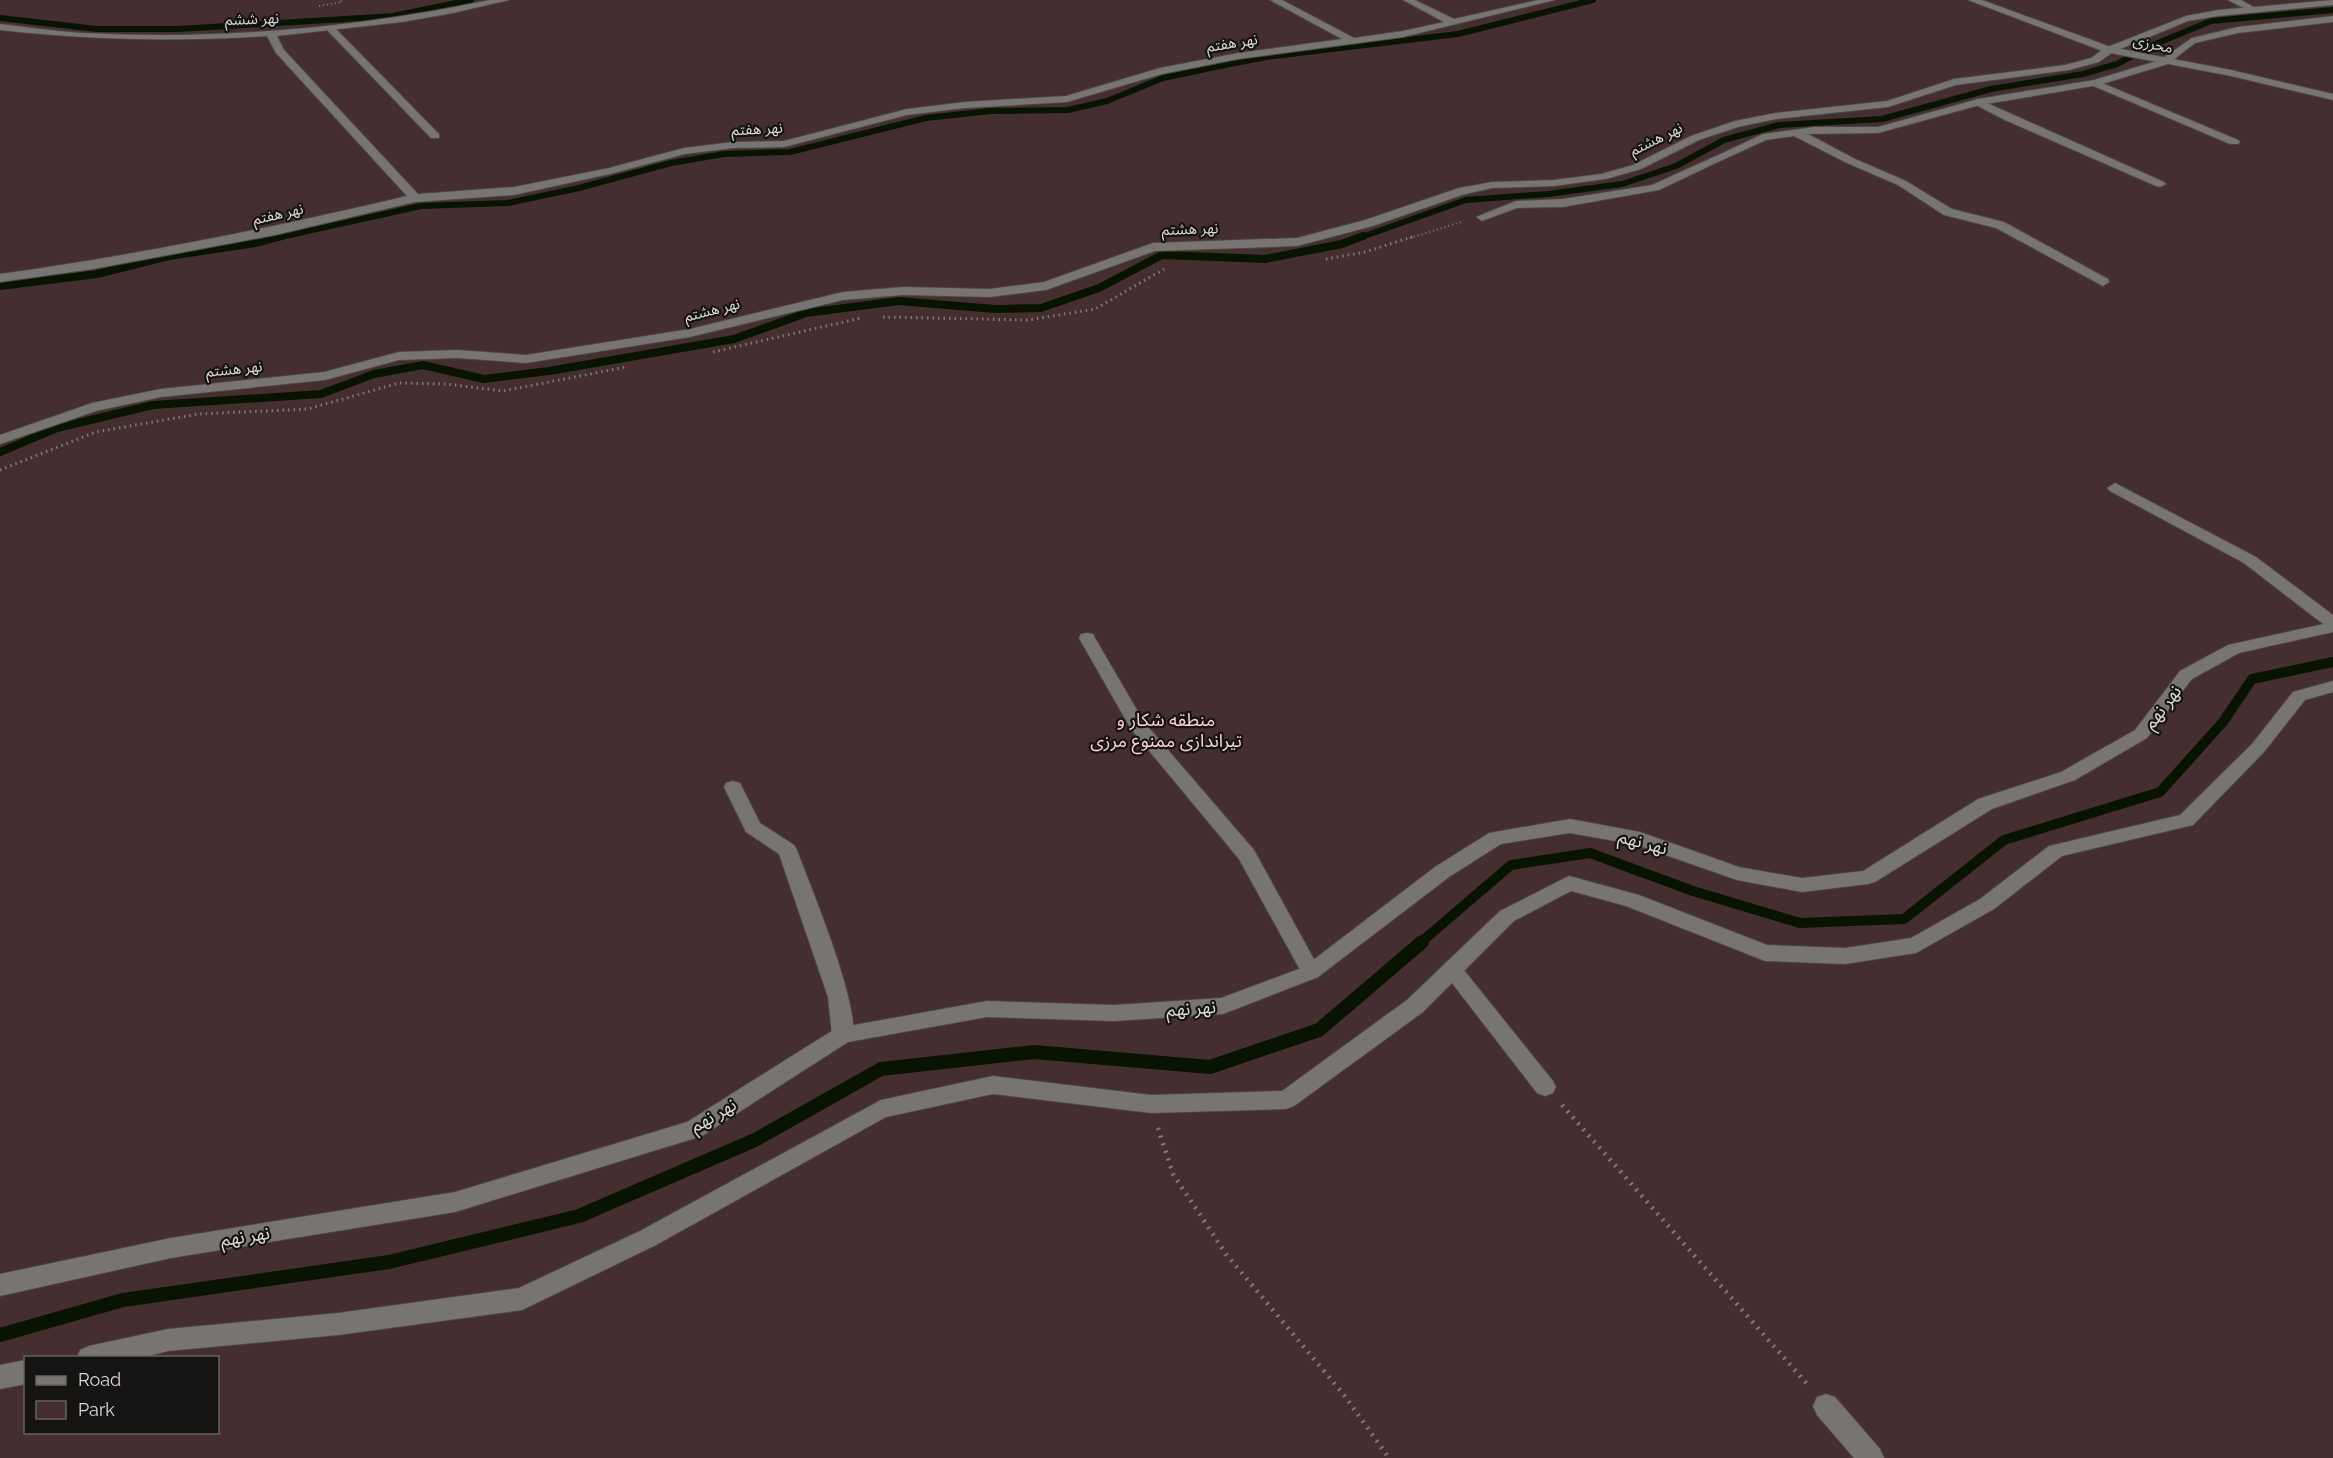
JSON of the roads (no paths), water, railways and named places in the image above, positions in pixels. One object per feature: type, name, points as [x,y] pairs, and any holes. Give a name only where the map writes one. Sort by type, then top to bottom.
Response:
[{"type":"street","name":"نهر ششم","points":[[0,27],[89,36],[272,34],[403,21],[504,0]]},
{"type":"street","points":[[1275,0],[1353,41]]},
{"type":"street","points":[[1408,0],[1454,23]]},
{"type":"street","name":"نهر هفتم","points":[[0,278],[93,265],[276,231],[415,198],[514,191],[610,171],[684,151],[733,145],[784,144],[907,112],[965,105],[1066,99],[1179,67],[1238,56],[1403,34],[1550,0]]},
{"type":"street","name":"محرزی","points":[[1972,0],[2115,51],[2231,73],[2333,97]]},
{"type":"street","points":[[2233,0],[2254,10]]},
{"type":"street","name":"نهر هشتم","points":[[0,440],[103,405],[161,393],[326,376],[399,356],[457,354],[526,359],[690,333],[843,296],[903,291],[990,293],[1046,286],[1153,247],[1297,242],[1369,223],[1459,192],[1492,185],[1554,183],[1602,177],[1628,170],[1663,156],[1695,138],[1735,124],[1776,116],[1888,104],[1954,82],[2065,68],[2095,60],[2186,19],[2218,13],[2333,2]]},
{"type":"street","points":[[1482,217],[1516,205],[1563,204],[1655,188],[1763,137],[1814,130],[1878,129],[1934,116],[1978,102],[2095,83],[2164,62],[2192,41],[2238,30],[2333,20]]},
{"type":"street","points":[[330,28],[435,136]]},
{"type":"street","points":[[272,34],[280,51],[415,198]]},
{"type":"street","points":[[2095,83],[2234,142]]},
{"type":"street","points":[[1978,102],[2009,118],[2160,184]]},
{"type":"street","points":[[1795,132],[1851,162],[1902,183],[1948,212],[2000,225],[2103,282]]},
{"type":"street","points":[[2115,488],[2250,560],[2333,625]]},
{"type":"street","name":"نهر نهم","points":[[0,1285],[171,1248],[455,1202],[694,1129],[843,1035],[987,1009],[1114,1013],[1223,1006],[1311,972],[1442,872],[1496,838],[1570,826],[1640,839],[1737,873],[1802,885],[1868,877],[1985,804],[2067,776],[2141,734],[2186,675],[2234,649],[2333,625]]},
{"type":"street","points":[[1088,638],[1137,725],[1247,855],[1311,972]]},
{"type":"street","points":[[98,1356],[168,1340],[339,1324],[522,1299],[648,1238],[881,1108],[993,1085],[1151,1104],[1286,1100],[1415,1006],[1507,916],[1569,883],[1632,900],[1765,953],[1845,956],[1916,945],[1987,904],[2056,850],[2186,820],[2258,748],[2299,696],[2333,686]]},
{"type":"street","points":[[733,787],[753,827],[787,850],[839,997],[843,1035]]},
{"type":"street","points":[[1452,969],[1545,1087]]},
{"type":"street","points":[[0,1377],[24,1372]]},
{"type":"street","points":[[1826,1406],[1871,1458]]},
{"type":"waterway","points":[[0,18],[97,29],[178,29],[393,16],[471,0]]},
{"type":"waterway","points":[[276,238],[421,206],[508,203],[579,188],[671,163],[724,154],[790,152],[926,118],[990,111],[1068,110],[1107,101],[1163,78],[1220,66],[1266,57],[1458,34],[1593,0]]},
{"type":"waterway","points":[[1359,238],[1466,200],[1548,194],[1622,184],[1676,166],[1724,140],[1779,125],[1882,119],[1991,89],[2083,74],[2117,64],[2153,45],[2211,21],[2333,10]]},
{"type":"waterway","points":[[0,286],[97,274],[169,256],[256,243],[282,236]]},
{"type":"waterway","points":[[0,452],[57,428],[153,405],[321,394],[374,374],[423,365],[484,379],[549,371],[734,339],[806,313],[899,301],[995,309],[1041,308],[1099,288],[1162,255],[1265,259],[1342,244],[1363,236]]},
{"type":"waterway","points":[[1420,943],[1511,865],[1590,853],[1693,891],[1800,923],[1904,919],[2004,840],[2160,792],[2223,722],[2252,679],[2333,662]]},
{"type":"waterway","points":[[0,1335],[123,1300],[389,1262],[579,1216],[755,1140],[881,1069],[1034,1052],[1210,1067],[1319,1030],[1422,942]]},
{"type":"park label","name":"منطقه شکار و تیراندازی ممنوع مرزی","points":[[1166,729]]}]
